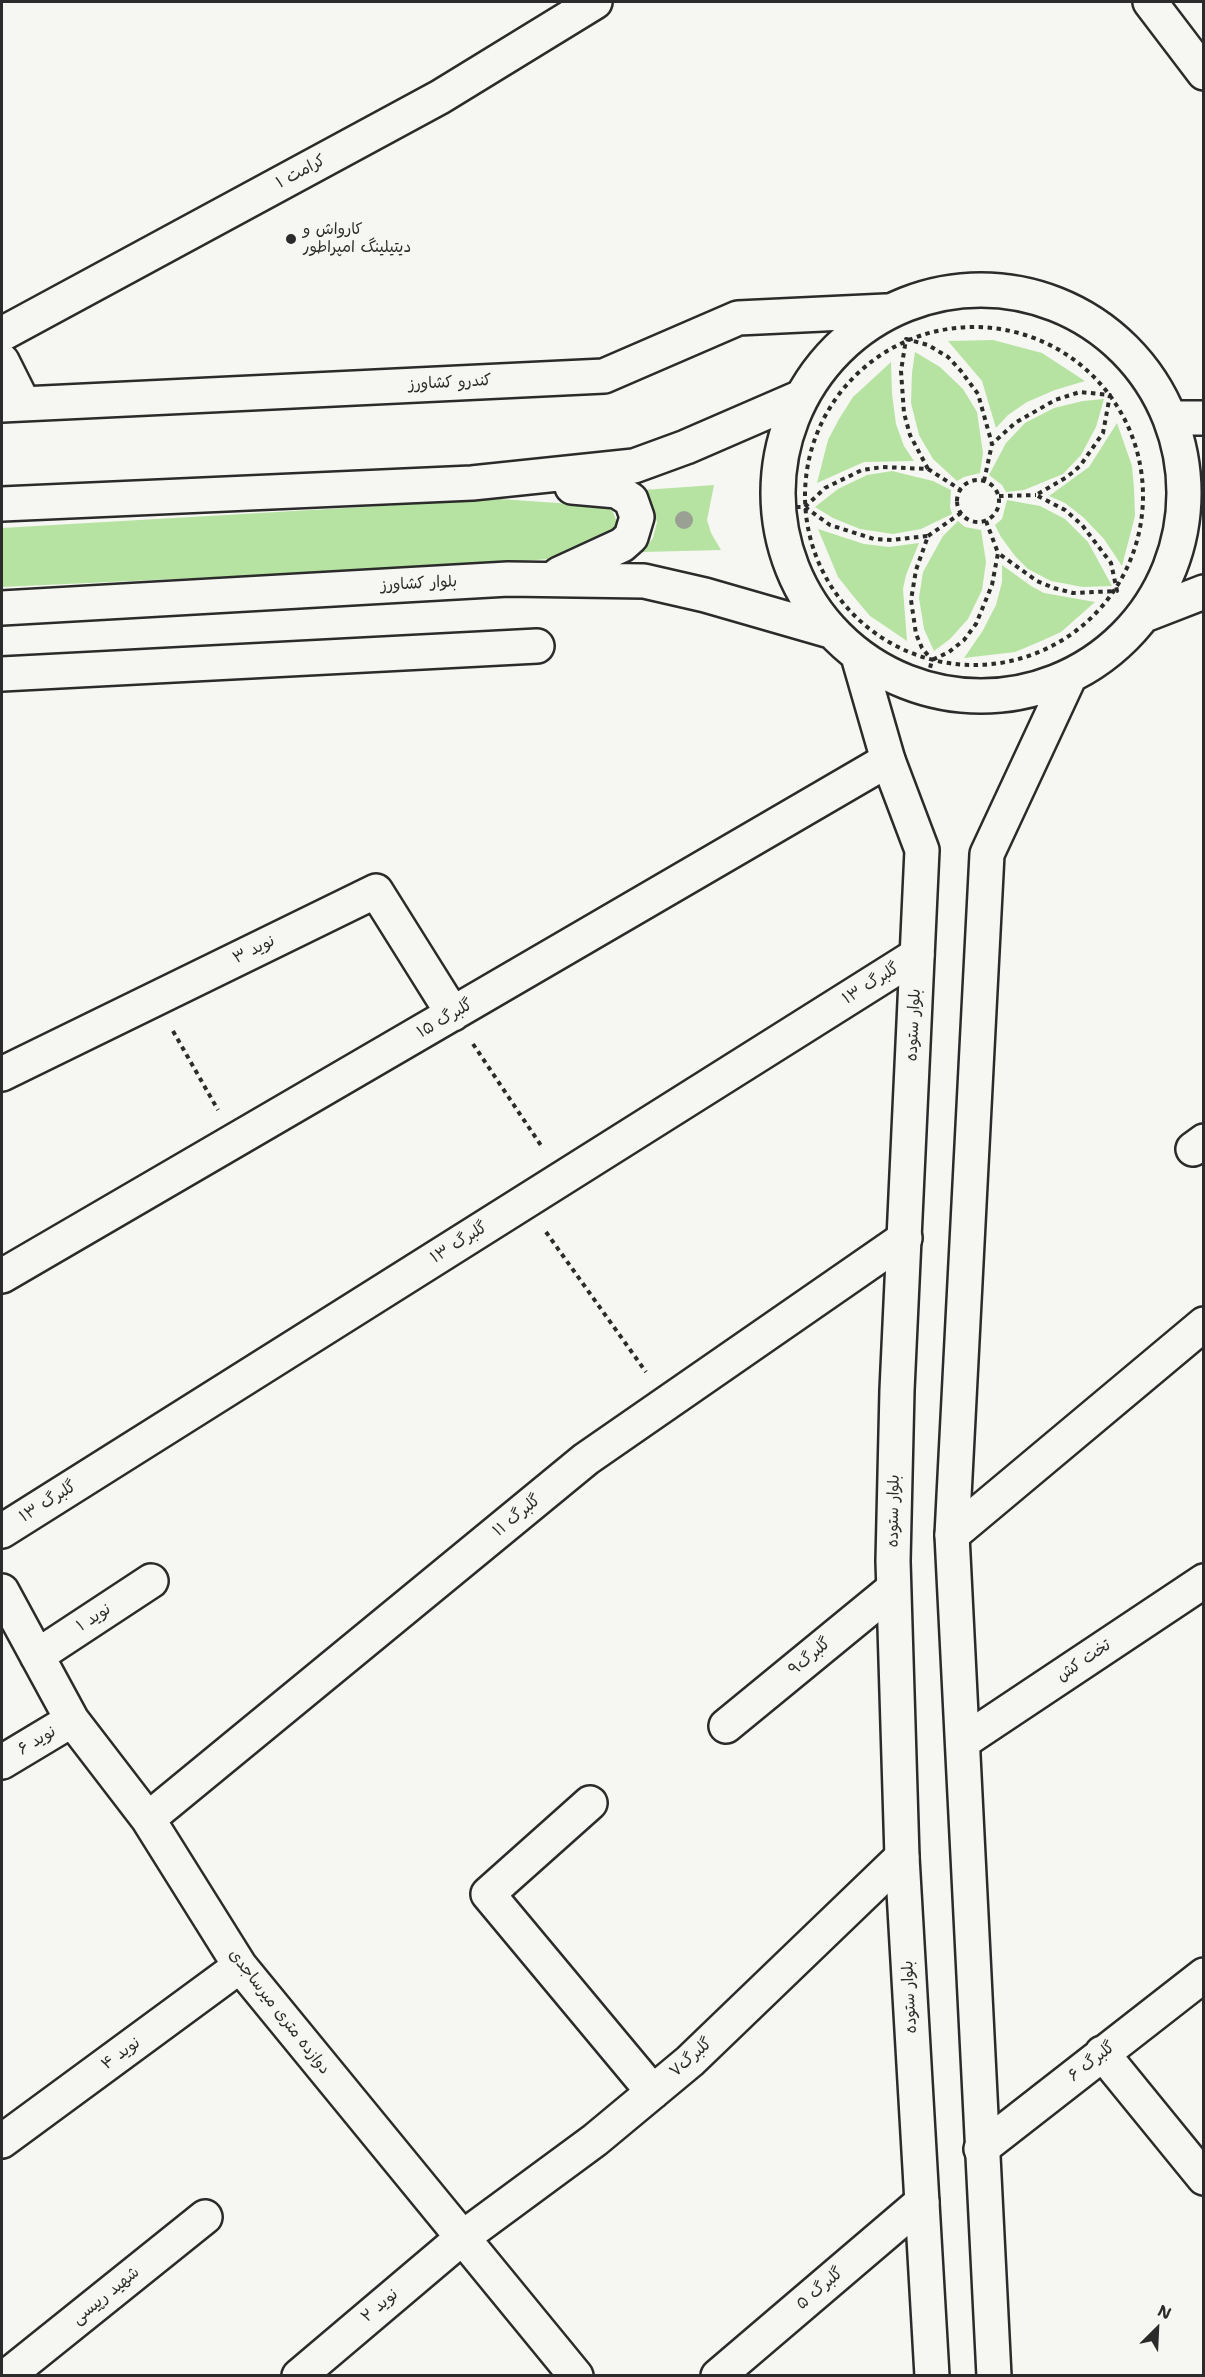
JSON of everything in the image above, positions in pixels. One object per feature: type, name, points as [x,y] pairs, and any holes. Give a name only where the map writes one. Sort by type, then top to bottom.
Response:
[{"type":"street","name":"کرامت ۱","points":[[2,334],[440,97],[595,2]]},
{"type":"street","points":[[1150,2],[1200,59]]},
{"type":"street","points":[[951,290],[1020,291],[1083,316],[1136,359],[1188,418],[1186,485],[1178,552],[1147,614],[1112,651],[1070,678],[1017,694],[961,696],[928,674],[907,683],[858,656],[830,631],[795,580],[777,519],[791,507],[779,457],[799,398],[836,347],[886,311],[951,290]]},
{"type":"street","name":"کندرو کشاورز","points":[[12,404],[604,376],[738,318],[886,311]]},
{"type":"street","points":[[2,361],[12,404]]},
{"type":"street","points":[[2,504],[472,483],[634,466],[686,447],[799,398]]},
{"type":"street","points":[[472,483],[594,488],[617,491],[631,500],[637,517],[631,537],[604,555],[549,579]]},
{"type":"street","name":"بلوار کشاورز","points":[[2,608],[508,579],[644,581],[705,595],[830,631]]},
{"type":"street","points":[[1147,614],[1203,592]]},
{"type":"street","points":[[2,674],[537,646]]},
{"type":"street","name":"بلوار ستوده","points":[[858,656],[888,760],[922,850],[897,1390],[893,1589],[902,1857],[932,2376]]},
{"type":"street","points":[[994,2376],[952,1535],[987,854],[1070,678]]},
{"type":"street","name":"گلبرگ ۱۵","points":[[2,1276],[888,760]]},
{"type":"street","name":"نوید ۳","points":[[2,1074],[376,891],[453,1014]]},
{"type":"street","name":"گلبرگ ۱۳","points":[[2,1531],[917,955]]},
{"type":"street","name":"گلبرگ ۱۱","points":[[148,1819],[586,1459],[905,1238]]},
{"type":"street","points":[[952,1535],[1203,1324]]},
{"type":"street","name":"نوید ۱","points":[[37,1656],[151,1581]]},
{"type":"street","name":"تخت کش","points":[[964,1741],[1203,1581]]},
{"type":"street","name":"گلبرگ۹","points":[[726,1726],[893,1589]]},
{"type":"street","name":"دوازده متری میرساجدی","points":[[2,1592],[72,1720],[148,1819],[240,1966],[576,2376]]},
{"type":"street","name":"نوید ۶","points":[[2,1762],[72,1720]]},
{"type":"street","points":[[590,1803],[488,1894],[653,2092]]},
{"type":"street","name":"گلبرگ۷","points":[[462,2238],[595,2140],[653,2092],[728,2025],[902,1857]]},
{"type":"street","name":"نوید ۴","points":[[2,2142],[240,1966]]},
{"type":"street","name":"گلبرگ ۶","points":[[981,2149],[1102,2053],[1202,1980]]},
{"type":"street","points":[[1102,2053],[1203,2178]]},
{"type":"street","name":"گلبرگ ۵","points":[[718,2376],[922,2202]]},
{"type":"street","name":"شهید رپیسی","points":[[7,2376],[205,2217]]},
{"type":"street","name":"نوید ۲","points":[[299,2376],[462,2238]]},
{"type":"path","points":[[791,507],[826,411],[860,369],[906,339],[960,326],[1015,330],[1065,352],[1110,395],[1134,435],[1145,489],[1139,543],[1117,591],[1075,634],[1024,660],[928,674]]},
{"type":"path","points":[[906,339],[928,345],[948,357],[978,394],[992,444],[984,481]]},
{"type":"path","points":[[906,339],[901,371],[904,413],[910,435],[928,469],[961,490]]},
{"type":"path","points":[[992,444],[1015,423],[1055,400],[1080,392],[1110,395]]},
{"type":"path","points":[[999,496],[1036,495],[1067,477],[1080,466],[1103,433],[1110,395]]},
{"type":"path","points":[[791,507],[862,470],[883,467],[928,469]]},
{"type":"path","points":[[984,481],[994,487],[999,496],[999,507],[996,513],[986,521],[970,521],[962,513],[957,498],[969,482],[984,481]]},
{"type":"path","points":[[1036,495],[1065,510],[1082,525],[1111,563],[1117,591]]},
{"type":"path","points":[[791,507],[830,525],[867,537],[892,540],[928,536],[962,513]]},
{"type":"path","points":[[791,507],[805,523],[824,578],[860,623],[909,654],[928,674]]},
{"type":"path","points":[[928,674],[964,640],[976,624],[992,585],[998,553],[986,521]]},
{"type":"path","points":[[928,536],[916,570],[911,600],[916,634],[928,674]]},
{"type":"path","points":[[998,553],[1037,581],[1054,588],[1073,593],[1117,591]]},
{"type":"path","points":[[155,999],[235,1140]]},
{"type":"path","points":[[453,1014],[563,1178]]},
{"type":"path","points":[[525,1202],[668,1402]]},
{"type":"green space","points":[[993,340],[1042,353],[1085,381],[1027,402],[1008,415],[996,428],[982,381],[948,341]]},
{"type":"green space","points":[[915,352],[940,367],[963,389],[977,412],[983,453],[980,473],[957,481],[933,459],[919,435],[911,403]]},
{"type":"green space","points":[[891,362],[896,424],[904,446],[914,461],[864,462],[817,483],[828,440],[839,419],[853,397]]},
{"type":"green space","points":[[1104,399],[1096,427],[1081,455],[1063,474],[1024,490],[1006,492],[1002,485],[989,475],[1006,443],[1025,423],[1054,408]]},
{"type":"green space","points":[[1117,423],[1132,466],[1135,516],[1122,566],[1104,539],[1083,517],[1065,503],[1049,496],[1089,467]]},
{"type":"green space","points":[[892,471],[933,481],[951,490],[952,514],[921,529],[893,534],[860,529],[833,518],[815,507],[838,489],[867,475]]},
{"type":"green space","points":[[714,485],[707,520],[711,533],[721,550],[642,552],[653,538],[657,522],[652,504],[644,490]]},
{"type":"green space","points":[[500,499],[601,506],[612,510],[617,522],[614,531],[568,556],[548,559],[475,565],[2,587],[2,528]]},
{"type":"green space","points":[[1007,500],[1040,506],[1065,519],[1088,542],[1112,586],[1083,587],[1051,581],[1028,569],[1015,556],[995,525],[1002,519]]},
{"type":"green space","points":[[958,521],[965,527],[981,530],[986,562],[982,590],[968,619],[950,639],[934,651],[924,629],[919,598],[923,572],[943,536]]},
{"type":"green space","points":[[818,529],[864,544],[889,547],[919,543],[903,589],[907,641],[870,616],[838,577]]},
{"type":"green space","points":[[1002,565],[1044,593],[1095,602],[1061,632],[1039,642],[1015,652],[964,658],[982,632],[996,605],[1002,582]]},
{"type":"place","name":"کارواش و دیتیلینگ امپراطور","points":[[291,239]]}]
